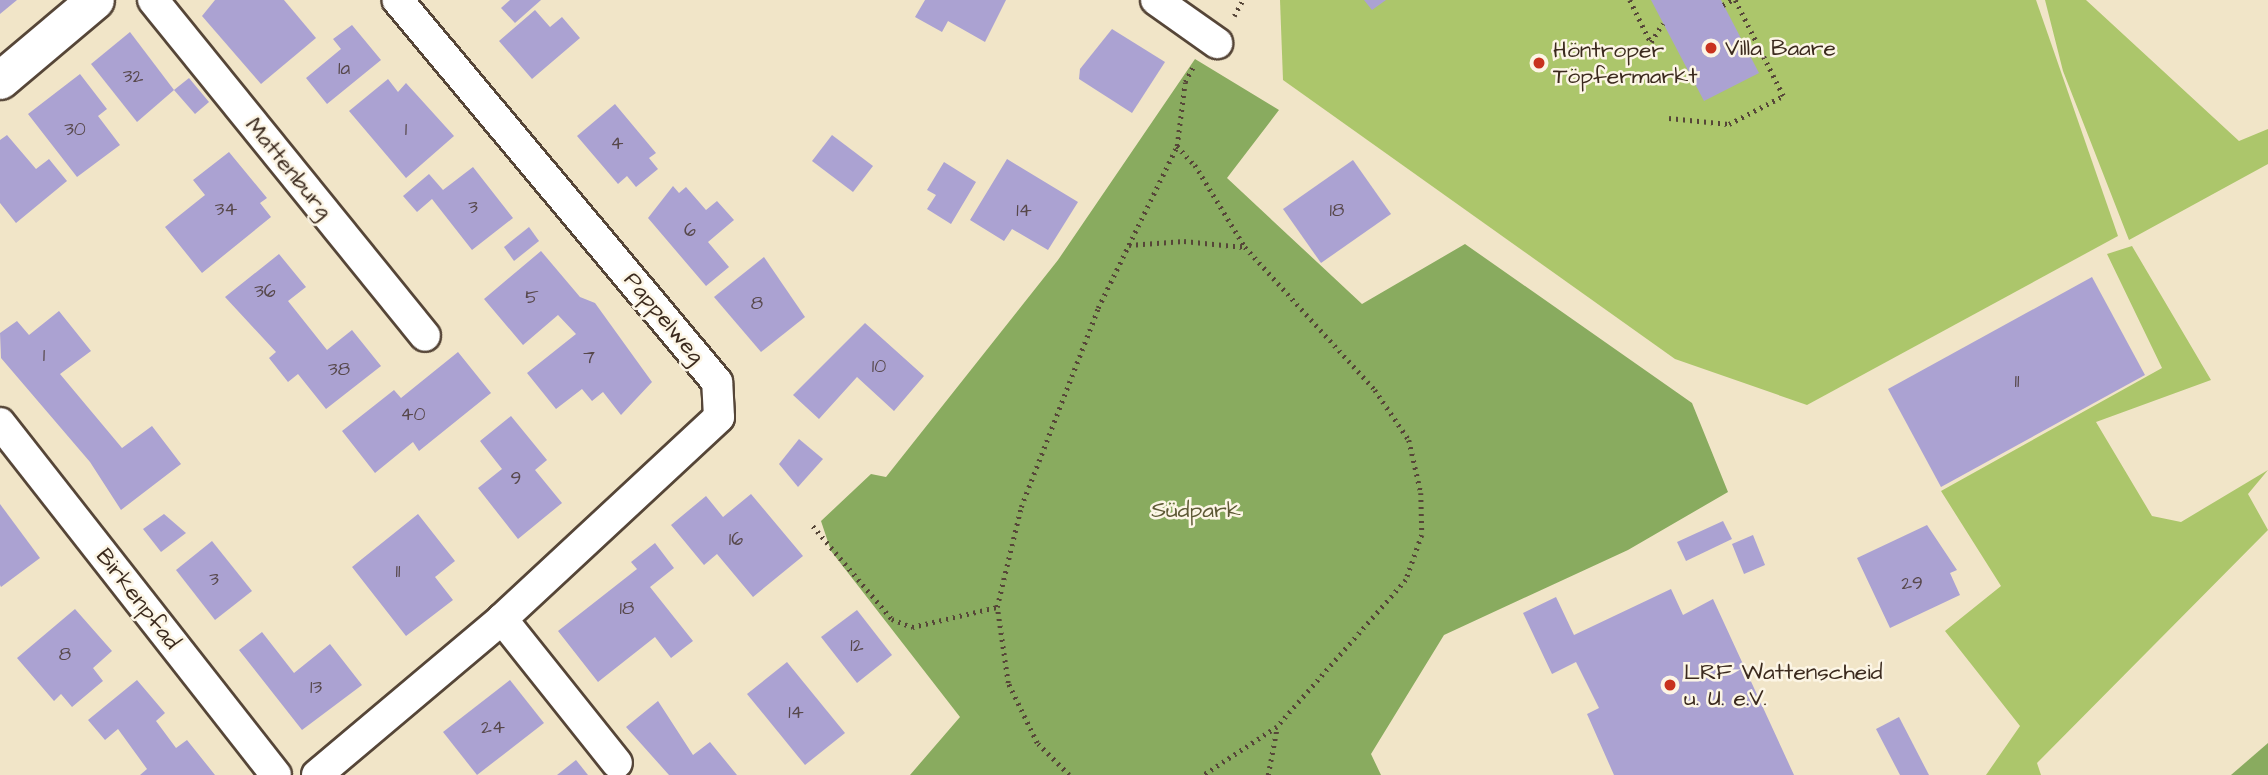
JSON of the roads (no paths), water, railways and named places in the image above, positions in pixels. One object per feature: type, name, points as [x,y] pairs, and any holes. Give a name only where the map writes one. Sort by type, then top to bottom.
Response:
[{"type":"street","points":[[0,80],[95,0]]},
{"type":"street","name":"Mattenburg","points":[[153,0],[425,336]]},
{"type":"street","name":"Pappelweg","points":[[317,775],[502,619],[719,417],[717,382],[398,0]]},
{"type":"street","points":[[1156,0],[1217,43]]},
{"type":"street","name":"Birkenpfad","points":[[0,423],[276,775]]},
{"type":"street","points":[[502,619],[617,763]]},
{"type":"place","name":"Villa Baare","points":[[1711,48]]},
{"type":"place","name":"Höntroper Töpfermarkt","points":[[1539,63]]},
{"type":"place","name":"LRF Wattenscheid u. U. e.V.","points":[[1670,685]]},
{"type":"park label","name":"Südpark","points":[[1196,510]]}]
